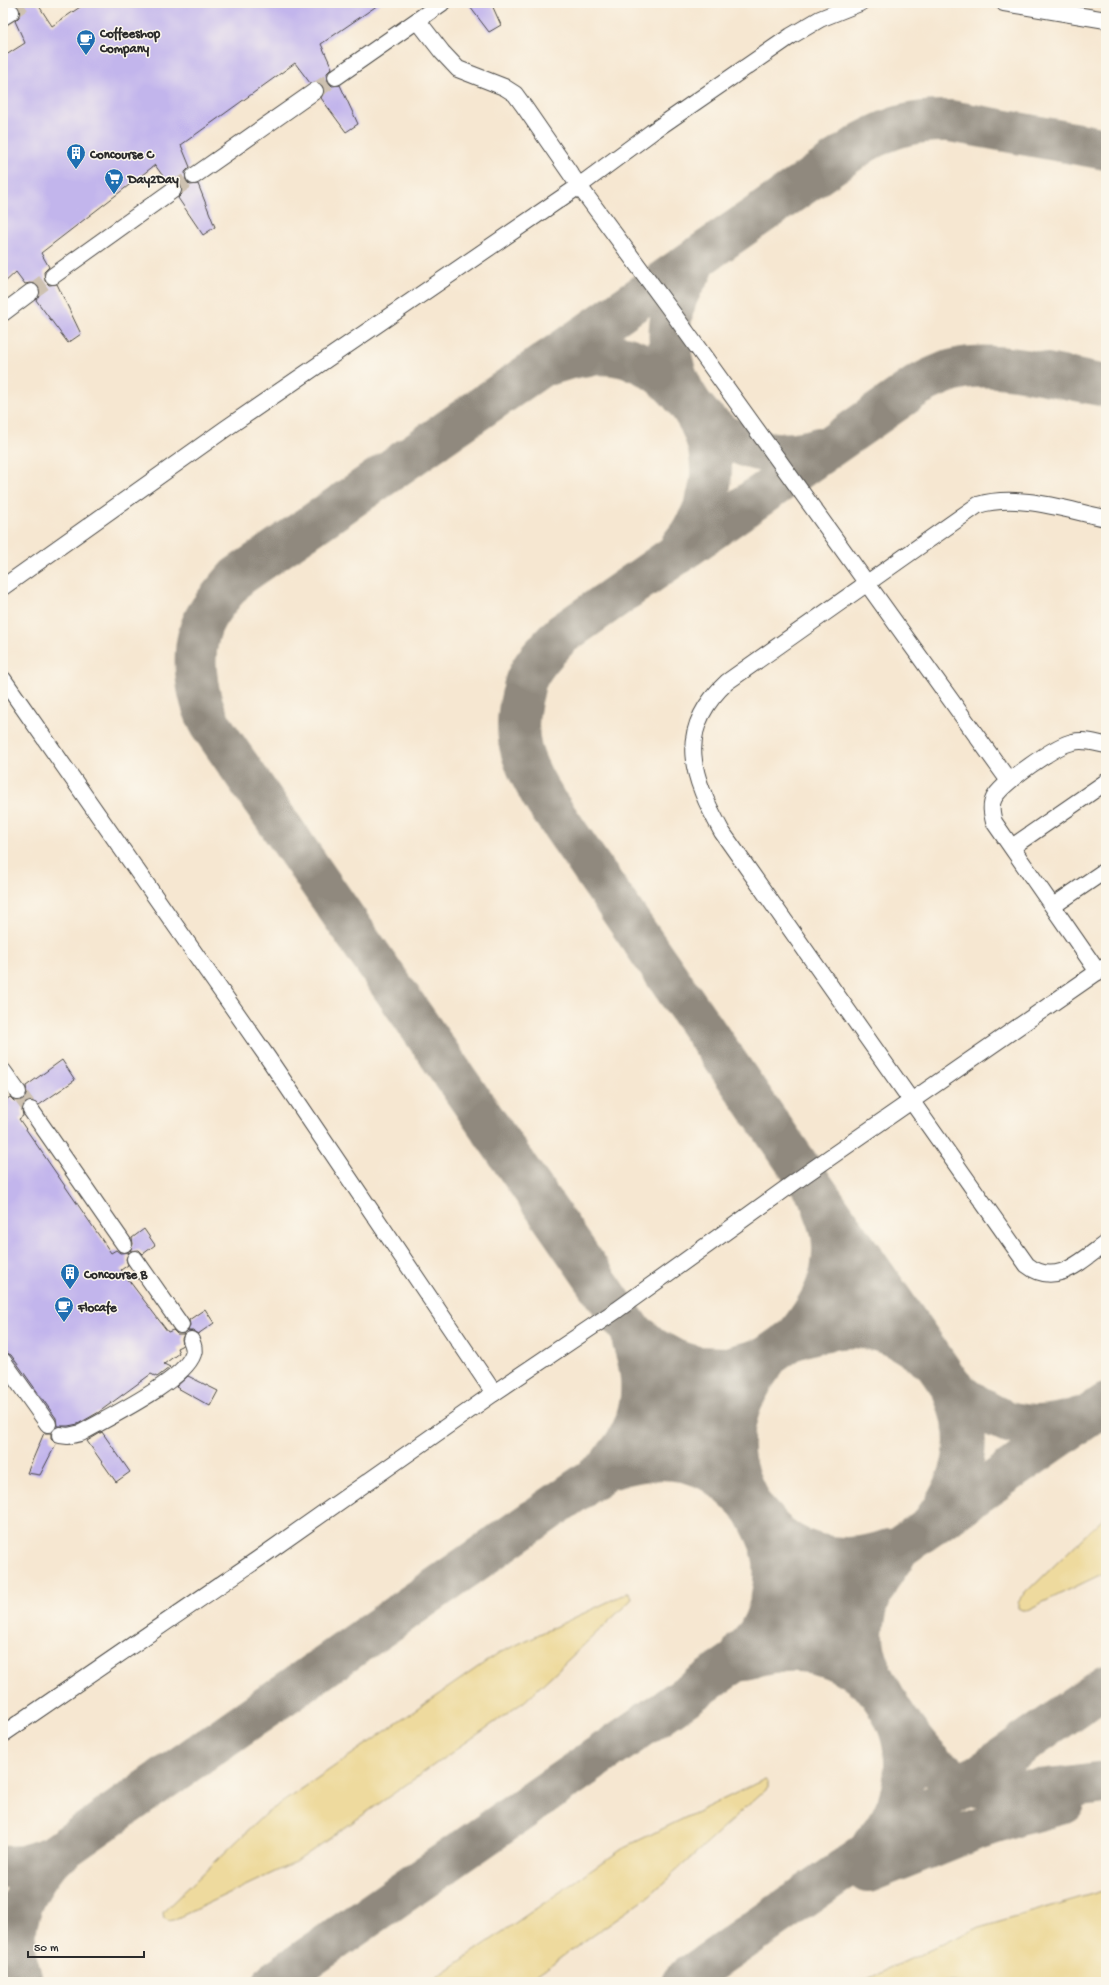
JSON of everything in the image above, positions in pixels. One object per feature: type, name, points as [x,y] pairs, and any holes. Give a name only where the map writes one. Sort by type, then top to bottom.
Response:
[{"type":"lane","points":[[336,76],[442,3]]},
{"type":"lane","points":[[3,587],[225,429],[580,186],[652,132],[791,36],[820,18],[860,3]]},
{"type":"lane","points":[[1004,3],[1106,20]]},
{"type":"lane","points":[[418,20],[446,58],[458,69],[492,82],[515,94],[1008,781]]},
{"type":"lane","points":[[194,176],[315,91]]},
{"type":"lane","points":[[53,276],[173,190]]},
{"type":"lane","points":[[3,313],[31,292]]},
{"type":"lane","points":[[1106,518],[1025,502],[1001,500],[978,505],[727,682],[714,694],[704,709],[694,737],[694,765],[698,781],[707,805],[722,832],[1027,1265],[1036,1272],[1056,1274],[1068,1270],[1106,1243]]},
{"type":"lane","points":[[3,679],[268,1058],[494,1393]]},
{"type":"lane","points":[[3,1734],[265,1555],[494,1393],[617,1310],[912,1100],[1102,969],[1053,906],[994,822],[991,806],[997,794],[1008,781],[1062,746],[1072,742],[1087,741],[1106,745]]},
{"type":"lane","points":[[1012,847],[1106,782]]},
{"type":"lane","points":[[1053,906],[1106,870]]},
{"type":"lane","points":[[3,1071],[18,1092]]},
{"type":"lane","points":[[31,1110],[124,1244]]},
{"type":"lane","points":[[135,1259],[181,1325]]},
{"type":"lane","points":[[60,1435],[68,1436],[81,1433],[167,1383],[188,1363],[193,1354],[194,1347],[191,1340]]},
{"type":"lane","points":[[3,1361],[48,1424]]},
{"type":"sand","points":[[1106,1515],[1106,1572],[1027,1610],[1018,1608],[1018,1603],[1021,1598]]},
{"type":"sand","points":[[629,1592],[632,1597],[631,1600],[525,1701],[296,1862],[173,1920],[169,1921],[164,1918],[163,1913],[166,1909],[264,1815],[497,1654]]},
{"type":"sand","points":[[765,1779],[768,1781],[768,1787],[650,1895],[526,1982],[430,1982],[625,1847]]},
{"type":"sand","points":[[1106,1890],[1106,1982],[861,1982],[979,1927]]},
{"type":"building","name":"Concourse C","points":[[13,3],[37,3],[52,26],[86,3],[381,3],[321,44],[332,68],[327,73],[328,82],[332,86],[340,85],[358,124],[346,132],[321,98],[324,91],[323,85],[315,82],[310,83],[295,63],[181,145],[190,167],[185,172],[186,181],[190,185],[198,184],[215,227],[203,235],[178,198],[182,194],[181,185],[177,181],[167,182],[155,165],[41,253],[49,267],[44,272],[45,281],[49,285],[57,284],[81,334],[68,343],[36,300],[40,291],[38,286],[30,283],[25,284],[16,272],[3,284],[3,57],[25,43],[15,21],[19,17],[19,7]]},
{"type":"building","points":[[467,3],[491,3],[501,25],[489,32]]},
{"type":"building","name":"Concourse B","points":[[62,1060],[75,1080],[39,1105],[31,1101],[25,1102],[22,1110],[23,1116],[19,1119],[111,1253],[116,1250],[120,1253],[129,1252],[126,1259],[128,1265],[121,1270],[168,1332],[173,1330],[177,1334],[184,1334],[182,1339],[183,1345],[177,1348],[179,1353],[164,1364],[170,1367],[169,1368],[157,1377],[151,1374],[99,1412],[78,1424],[68,1426],[57,1426],[56,1418],[11,1355],[3,1351],[3,1102],[10,1097],[14,1101],[23,1100],[27,1096],[26,1086]]},
{"type":"building","points":[[144,1229],[155,1245],[143,1254],[139,1250],[130,1251],[133,1244],[132,1238]]},
{"type":"building","points":[[205,1309],[214,1323],[198,1334],[193,1331],[188,1331],[190,1325],[189,1320]]},
{"type":"building","points":[[188,1376],[218,1391],[210,1406],[176,1387]]},
{"type":"building","points":[[102,1432],[130,1472],[116,1482],[87,1441]]},
{"type":"building","points":[[44,1433],[51,1433],[51,1439],[56,1444],[40,1475],[27,1473]]},
{"type":"taxiway","points":[[1106,149],[950,121],[905,125],[864,142],[237,577],[217,600],[207,615],[201,627],[197,641],[196,656],[196,671],[201,701],[212,727],[688,1413],[904,1729],[928,1759],[938,1768],[956,1779],[976,1786],[998,1790],[1042,1790],[1106,1782]]},
{"type":"taxiway","points":[[692,270],[677,296],[670,324],[671,352],[678,379],[691,404],[710,425],[734,441],[762,451],[791,453],[805,452],[819,448]]},
{"type":"taxiway","points":[[551,364],[574,357],[598,354],[614,355],[632,359],[658,373],[679,392],[693,410],[703,429],[709,449],[711,469],[709,488],[704,508],[694,527],[681,546]]},
{"type":"taxiway","points":[[952,1387],[546,802],[531,776],[522,752],[518,726],[519,711],[525,682],[530,672],[542,655],[561,635],[917,386],[951,371],[978,366],[1015,369],[1106,386]]},
{"type":"taxiway","points":[[824,1209],[832,1235],[832,1265],[825,1291],[819,1304],[794,1339],[830,1329],[847,1327],[863,1328],[894,1336],[910,1345],[926,1357]]},
{"type":"taxiway","points":[[3,1867],[23,1866],[52,1857],[877,1280]]},
{"type":"taxiway","points":[[641,1338],[652,1348],[674,1360],[697,1367],[729,1368],[757,1360]]},
{"type":"taxiway","points":[[612,1461],[623,1448],[631,1434],[637,1419],[640,1404],[641,1374],[633,1342]]},
{"type":"taxiway","points":[[743,1651],[757,1635],[764,1622],[771,1600],[774,1576],[774,1564],[769,1541],[740,1481],[735,1466],[733,1450],[733,1435],[740,1405],[746,1391],[763,1365]]},
{"type":"taxiway","points":[[934,1521],[942,1510],[954,1487],[959,1475],[964,1449],[965,1436],[963,1423],[952,1387],[982,1410],[1012,1423],[1027,1426],[1043,1426],[1080,1418]]},
{"type":"taxiway","points":[[274,1982],[1106,1404]]},
{"type":"taxiway","points":[[613,1468],[637,1462],[659,1459],[682,1461],[693,1464],[705,1468],[727,1482],[747,1501],[774,1532],[789,1543],[802,1549],[816,1554],[845,1558],[860,1557],[889,1550]]},
{"type":"taxiway","points":[[873,1844],[883,1832],[898,1805],[905,1774],[903,1743],[899,1728],[871,1672],[864,1648],[863,1635],[866,1613],[872,1592],[895,1555]]},
{"type":"taxiway","points":[[745,1659],[778,1651],[810,1652],[840,1662],[854,1670],[868,1681]]},
{"type":"taxiway","points":[[682,1982],[1106,1686]]},
{"type":"taxiway","points":[[868,1872],[952,1838],[1019,1815],[1064,1803]]},
{"type":"taxiway","points":[[22,1982],[15,1952],[17,1925],[29,1889],[52,1857]]},
{"type":"tunnel","points":[[11,12],[23,3]]},
{"type":"tunnel","points":[[315,91],[336,77]]},
{"type":"tunnel","points":[[173,190],[194,176]]},
{"type":"tunnel","points":[[31,292],[53,276]]},
{"type":"tunnel","points":[[18,1092],[31,1110]]},
{"type":"place","name":"Coffeeshop Company","points":[[86,56]]},
{"type":"place","name":"Concourse C","points":[[76,170]]},
{"type":"place","name":"Day2Day","points":[[114,195]]},
{"type":"place","name":"Concourse B","points":[[70,1290]]},
{"type":"place","name":"Flocafe","points":[[64,1323]]}]
